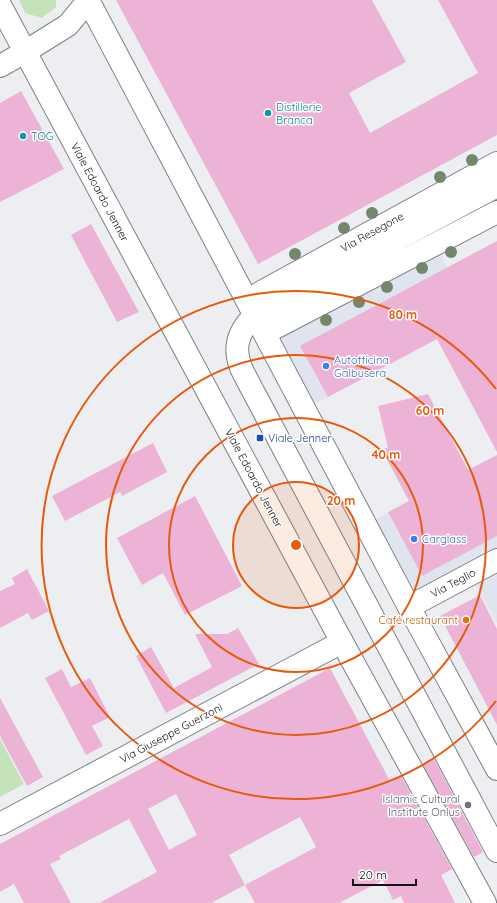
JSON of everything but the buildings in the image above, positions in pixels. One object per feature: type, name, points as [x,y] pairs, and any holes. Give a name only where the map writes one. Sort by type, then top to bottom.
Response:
[{"type":"main road","points":[[0,66],[68,25],[88,1],[409,607],[497,769]]},
{"type":"main road","name":"Viale Edoardo Jenner","points":[[0,5],[342,642],[485,903]]},
{"type":"main road","name":"Via Resegone","points":[[256,316],[497,163]]},
{"type":"main road","name":"Via Resegone","points":[[256,316],[497,186]]},
{"type":"main road","points":[[497,212],[256,316],[248,322],[237,342],[236,354],[239,365],[497,851]]},
{"type":"main road","name":"Via Teglio","points":[[409,607],[497,560]]},
{"type":"main road","name":"Via Giuseppe Guerzoni","points":[[0,824],[342,642]]},
{"type":"shaded area","points":[[438,249],[464,300],[437,339],[309,407],[272,335]]},
{"type":"shaded area","points":[[497,455],[497,555],[411,601],[370,522]]},
{"type":"shaded area","points":[[497,566],[497,623],[473,579]]},
{"type":"green space","points":[[19,0],[56,0],[56,7],[42,18],[25,13]]},
{"type":"green space","points":[[0,739],[24,784],[0,797]]},
{"type":"place","name":"Distillerie Branca","points":[[268,113]]},
{"type":"place","name":"TOG","points":[[23,136]]},
{"type":"place","name":"Autofficina Galbusera","points":[[326,366]]},
{"type":"place","name":"Viale Jenner","points":[[260,438]]},
{"type":"place","name":"Carglass","points":[[414,539]]},
{"type":"place","name":"Café restaurant","points":[[466,620]]},
{"type":"place","name":"Islamic Cultural Institute Onlus","points":[[468,805]]}]
